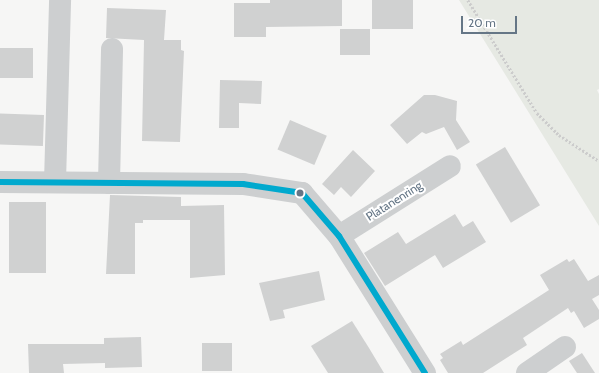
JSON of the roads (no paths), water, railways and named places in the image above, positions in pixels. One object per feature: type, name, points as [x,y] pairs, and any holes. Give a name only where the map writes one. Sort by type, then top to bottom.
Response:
[{"type":"street","points":[[55,182],[60,0]]},
{"type":"street","points":[[109,183],[112,49]]},
{"type":"street","name":"Platanenring","points":[[339,236],[450,166]]},
{"type":"street","points":[[0,182],[243,184],[302,193],[339,236],[425,373]]},
{"type":"street","points":[[527,373],[565,347]]}]
